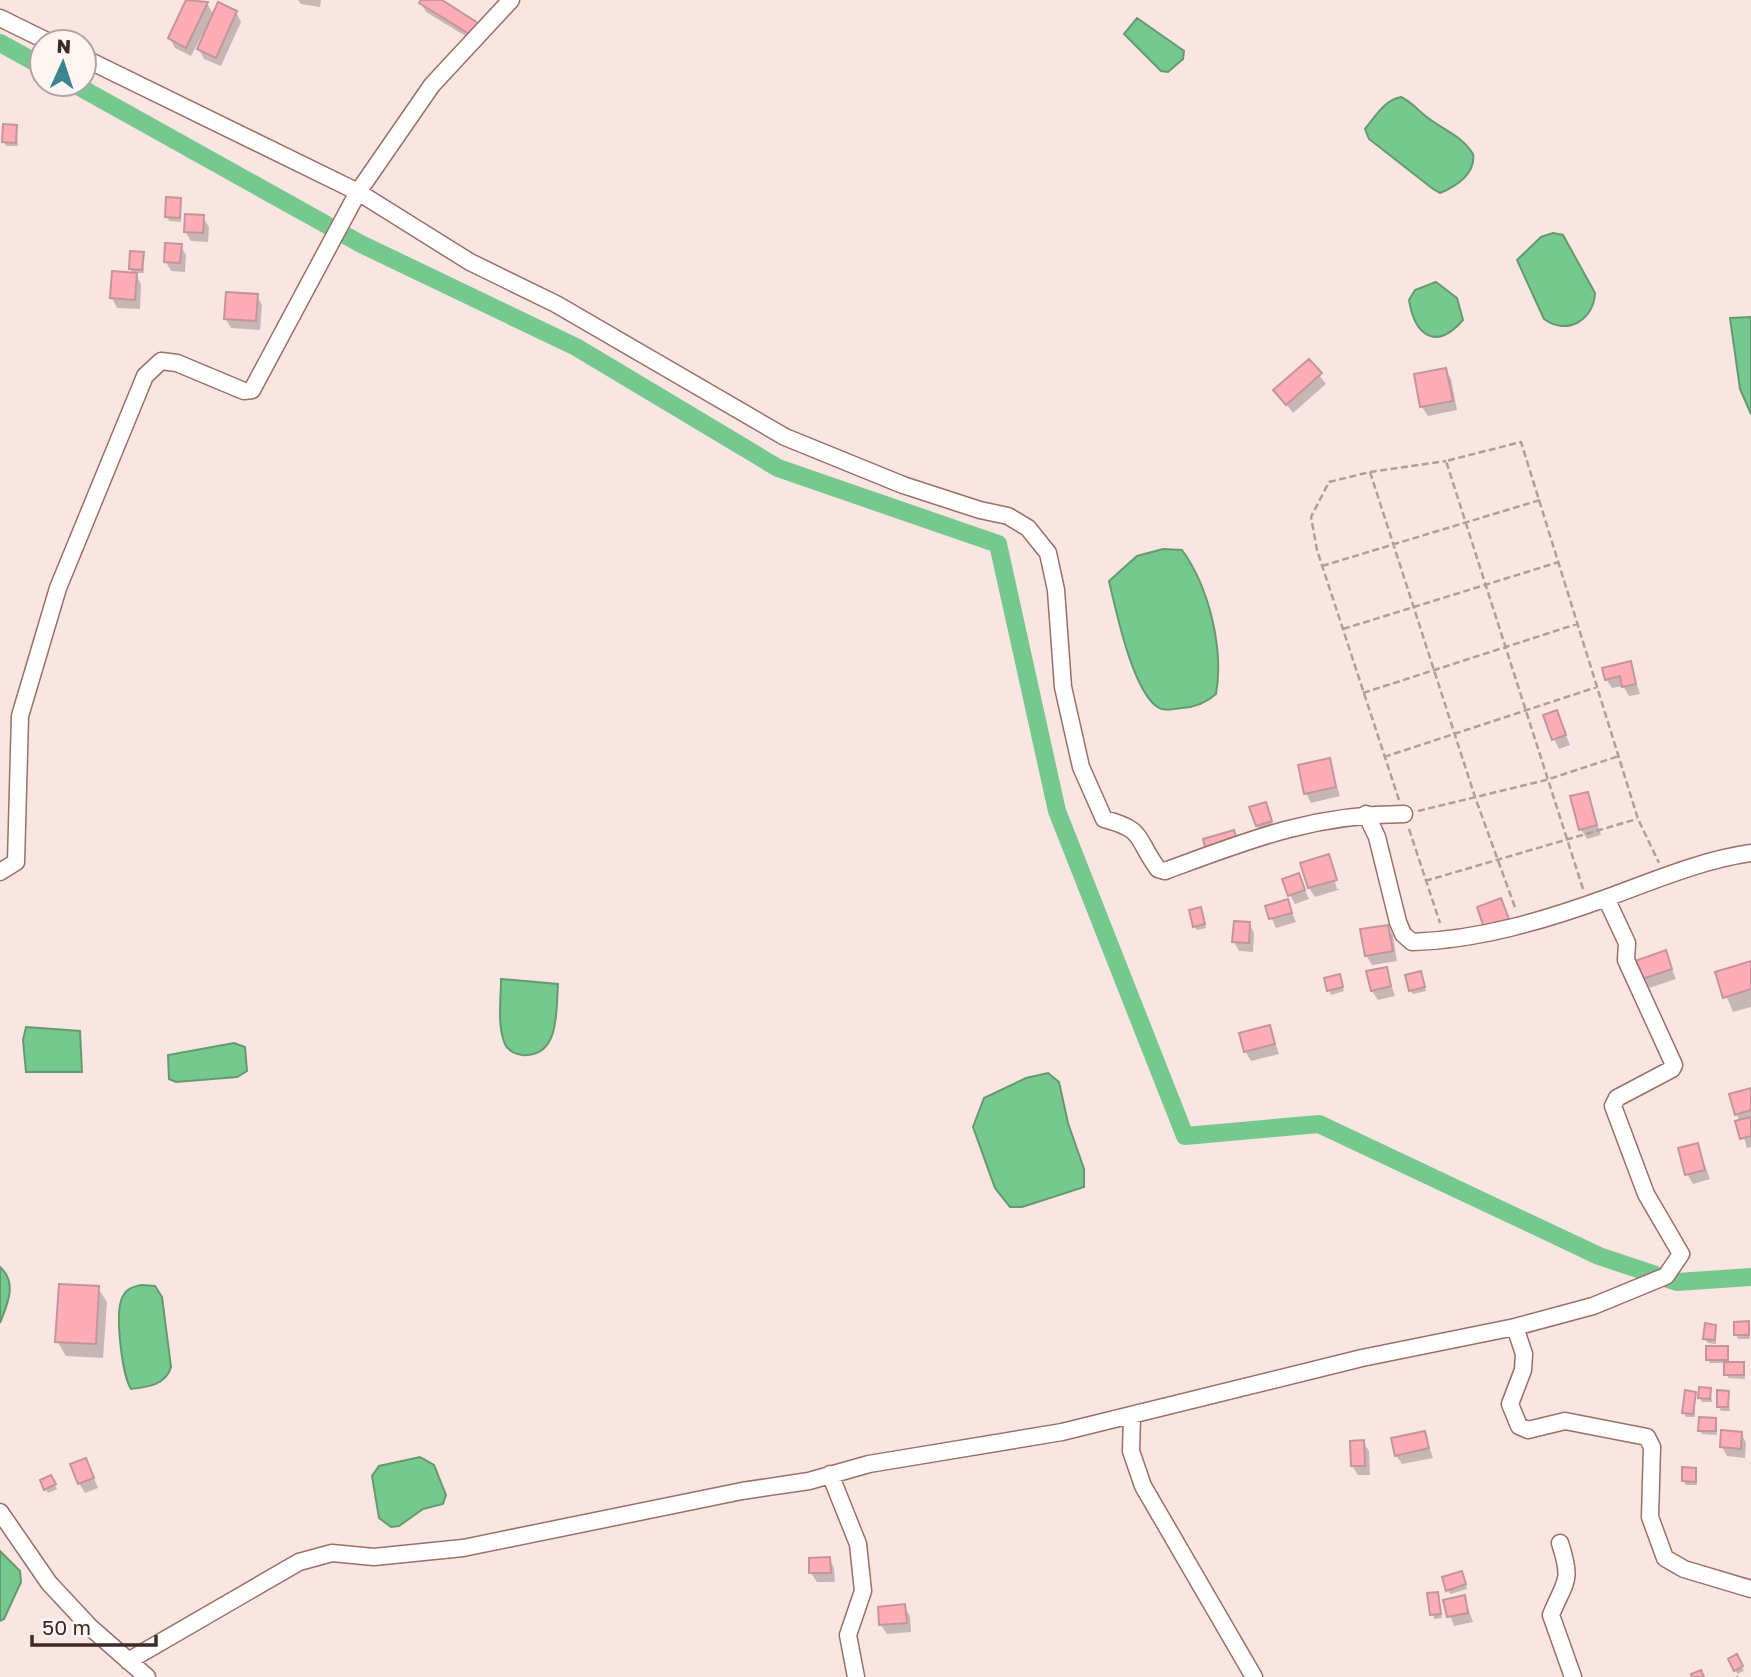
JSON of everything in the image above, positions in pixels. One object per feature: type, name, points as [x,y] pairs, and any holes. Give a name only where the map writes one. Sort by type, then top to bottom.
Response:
[{"type":"street","points":[[0,872],[16,862],[20,716],[58,588],[145,376],[161,362],[177,363],[244,391],[252,390],[354,199],[432,85],[510,0]]},
{"type":"street","points":[[0,18],[28,32]]},
{"type":"street","points":[[98,65],[470,262],[556,304],[785,437],[902,485],[980,510],[1008,516],[1028,528],[1048,553],[1056,590],[1063,687],[1081,768],[1091,795],[1104,819],[1130,826],[1137,833],[1158,869],[1165,871],[1303,823],[1366,814],[1404,814]]},
{"type":"street","points":[[1366,814],[1377,837],[1403,934],[1412,942],[1446,941],[1521,925],[1606,898],[1665,875],[1751,853]]},
{"type":"street","points":[[128,1661],[299,1562],[332,1553],[374,1557],[463,1548],[742,1491],[809,1481],[869,1464],[1062,1432],[1362,1358],[1515,1327],[1623,1296],[1665,1276],[1681,1254],[1646,1194],[1613,1106],[1617,1098],[1672,1069],[1674,1065],[1626,960],[1627,943],[1606,898]]},
{"type":"street","points":[[1515,1327],[1524,1354],[1523,1370],[1510,1404],[1519,1426],[1528,1430],[1565,1421],[1647,1437],[1652,1447],[1650,1517],[1665,1558],[1684,1569],[1751,1589]]},
{"type":"street","points":[[1132,1415],[1131,1451],[1143,1486],[1254,1677]]},
{"type":"street","points":[[830,1474],[858,1544],[863,1591],[848,1635],[856,1677]]},
{"type":"street","points":[[0,1512],[49,1583],[90,1627],[147,1677]]},
{"type":"street","points":[[1560,1543],[1568,1568],[1567,1585],[1551,1615],[1573,1677]]},
{"type":"path","points":[[1446,941],[1322,566],[1311,517],[1329,482],[1370,472],[1446,461],[1521,442],[1638,819],[1665,875]]},
{"type":"path","points":[[1446,461],[1546,780],[1588,904]]},
{"type":"path","points":[[1370,472],[1475,797],[1521,925]]},
{"type":"path","points":[[1322,566],[1540,500]]},
{"type":"path","points":[[1343,629],[1559,562]]},
{"type":"path","points":[[1363,693],[1578,624]]},
{"type":"path","points":[[1384,757],[1598,687]]},
{"type":"path","points":[[1404,814],[1546,780],[1619,756]]},
{"type":"path","points":[[1425,881],[1638,819]]},
{"type":"shaded area","points":[[1137,18],[1184,51],[1183,59],[1168,72],[1161,71],[1124,34]]},
{"type":"shaded area","points":[[1401,97],[1456,137],[1473,154],[1472,167],[1453,187],[1440,193],[1433,189],[1369,139],[1365,129],[1376,114],[1385,105]]},
{"type":"shaded area","points":[[1553,233],[1563,235],[1595,293],[1590,311],[1584,318],[1570,325],[1553,324],[1544,319],[1517,260],[1541,237]]},
{"type":"shaded area","points":[[1436,282],[1457,298],[1463,320],[1453,330],[1436,337],[1428,335],[1416,323],[1409,300],[1415,290]]},
{"type":"shaded area","points":[[1751,317],[1751,414],[1740,389],[1730,318]]},
{"type":"shaded area","points":[[1163,549],[1182,550],[1192,565],[1207,600],[1218,658],[1216,694],[1196,706],[1169,710],[1156,706],[1147,696],[1132,666],[1109,581],[1137,556]]},
{"type":"shaded area","points":[[501,979],[558,984],[554,1031],[550,1041],[534,1054],[517,1054],[505,1044],[500,1021]]},
{"type":"shaded area","points":[[26,1027],[80,1031],[82,1072],[26,1072],[23,1040]]},
{"type":"shaded area","points":[[234,1043],[245,1047],[247,1071],[237,1077],[176,1082],[169,1079],[168,1055]]},
{"type":"shaded area","points":[[1048,1073],[1059,1082],[1068,1123],[1084,1169],[1084,1187],[1022,1207],[1010,1207],[995,1188],[973,1127],[984,1098],[1026,1078]]},
{"type":"shaded area","points":[[0,1267],[9,1280],[10,1287],[0,1323]]},
{"type":"shaded area","points":[[141,1285],[155,1286],[162,1297],[171,1367],[169,1373],[160,1381],[131,1389],[122,1357],[120,1303],[130,1288]]},
{"type":"shaded area","points":[[420,1457],[434,1465],[446,1495],[443,1504],[423,1509],[399,1526],[391,1527],[379,1518],[372,1476],[379,1466]]},
{"type":"shaded area","points":[[0,1551],[20,1571],[21,1582],[4,1619],[0,1621]]},
{"type":"building","points":[[186,0],[208,2],[186,48],[168,38]]},
{"type":"building","points":[[421,0],[442,0],[478,23],[471,35],[419,3]]},
{"type":"building","points":[[218,2],[237,11],[216,58],[197,49]]},
{"type":"building","points":[[3,124],[17,125],[16,143],[2,142]]},
{"type":"building","points":[[166,197],[181,198],[180,218],[165,217]]},
{"type":"building","points":[[185,214],[204,215],[203,233],[184,232]]},
{"type":"building","points":[[165,243],[182,244],[180,263],[164,262]]},
{"type":"building","points":[[130,251],[144,252],[142,270],[129,269]]},
{"type":"building","points":[[112,271],[137,273],[135,300],[110,298]]},
{"type":"building","points":[[226,292],[258,294],[256,321],[224,319]]},
{"type":"building","points":[[1309,359],[1322,373],[1286,405],[1273,390]]},
{"type":"building","points":[[1446,368],[1453,401],[1420,407],[1414,374]]},
{"type":"building","points":[[1631,661],[1636,684],[1622,687],[1620,676],[1605,680],[1602,668]]},
{"type":"building","points":[[1557,710],[1566,735],[1552,740],[1543,715]]},
{"type":"building","points":[[1330,758],[1336,787],[1304,794],[1298,765]]},
{"type":"building","points":[[1588,792],[1597,825],[1579,830],[1570,796]]},
{"type":"building","points":[[1266,802],[1272,821],[1256,826],[1249,807]]},
{"type":"building","points":[[1234,830],[1238,842],[1206,851],[1203,839]]},
{"type":"building","points":[[1329,854],[1337,880],[1308,888],[1300,863]]},
{"type":"building","points":[[1299,873],[1305,890],[1288,896],[1282,879]]},
{"type":"building","points":[[1501,898],[1509,919],[1484,928],[1477,907]]},
{"type":"building","points":[[1288,899],[1292,913],[1269,919],[1265,906]]},
{"type":"building","points":[[1201,907],[1205,924],[1193,927],[1189,910]]},
{"type":"building","points":[[1234,921],[1250,922],[1249,943],[1232,942]]},
{"type":"building","points":[[1388,925],[1393,951],[1365,956],[1360,929]]},
{"type":"building","points":[[1666,950],[1672,969],[1642,979],[1635,961]]},
{"type":"building","points":[[1751,961],[1751,989],[1723,998],[1715,972]]},
{"type":"building","points":[[1387,967],[1391,986],[1371,991],[1366,971]]},
{"type":"building","points":[[1421,971],[1425,987],[1409,991],[1405,975]]},
{"type":"building","points":[[1340,974],[1343,987],[1327,991],[1324,978]]},
{"type":"building","points":[[1270,1025],[1275,1044],[1244,1052],[1239,1033]]},
{"type":"building","points":[[1751,1088],[1751,1110],[1735,1115],[1729,1094]]},
{"type":"building","points":[[1751,1117],[1751,1136],[1740,1139],[1735,1121]]},
{"type":"building","points":[[1698,1143],[1705,1170],[1685,1175],[1678,1148]]},
{"type":"building","points":[[59,1284],[99,1286],[96,1344],[55,1342]]},
{"type":"building","points":[[1749,1321],[1749,1335],[1734,1335],[1734,1322]]},
{"type":"building","points":[[1705,1323],[1716,1325],[1715,1340],[1703,1339]]},
{"type":"building","points":[[1706,1346],[1728,1346],[1728,1360],[1706,1360]]},
{"type":"building","points":[[1724,1362],[1744,1362],[1744,1375],[1724,1375]]},
{"type":"building","points":[[1699,1387],[1711,1388],[1710,1399],[1698,1398]]},
{"type":"building","points":[[1685,1390],[1696,1392],[1693,1414],[1682,1413]]},
{"type":"building","points":[[1717,1390],[1729,1391],[1728,1407],[1717,1407]]},
{"type":"building","points":[[1699,1417],[1716,1418],[1716,1431],[1698,1431]]},
{"type":"building","points":[[1721,1430],[1742,1432],[1741,1449],[1720,1447]]},
{"type":"building","points":[[1425,1431],[1429,1448],[1395,1456],[1391,1438]]},
{"type":"building","points":[[1364,1440],[1365,1466],[1351,1466],[1350,1441]]},
{"type":"building","points":[[86,1458],[94,1478],[78,1484],[70,1464]]},
{"type":"building","points":[[1682,1467],[1696,1468],[1696,1482],[1682,1481]]},
{"type":"building","points":[[51,1475],[56,1484],[44,1490],[40,1480]]},
{"type":"building","points":[[830,1557],[831,1573],[809,1573],[809,1558]]},
{"type":"building","points":[[1462,1571],[1466,1584],[1446,1591],[1442,1577]]},
{"type":"building","points":[[1438,1592],[1441,1614],[1430,1615],[1427,1593]]},
{"type":"building","points":[[1465,1595],[1468,1613],[1447,1617],[1443,1600]]},
{"type":"building","points":[[905,1604],[907,1623],[879,1625],[878,1607]]},
{"type":"building","points":[[1737,1654],[1743,1666],[1734,1671],[1728,1659]]},
{"type":"building","points":[[1701,1670],[1704,1677],[1692,1677],[1691,1674]]},
{"type":"waterway","points":[[0,43],[28,58]]},
{"type":"waterway","points":[[98,97],[361,244],[576,347],[778,468],[998,544],[1057,811],[1185,1136],[1319,1124],[1599,1256],[1677,1282],[1751,1277]]}]
